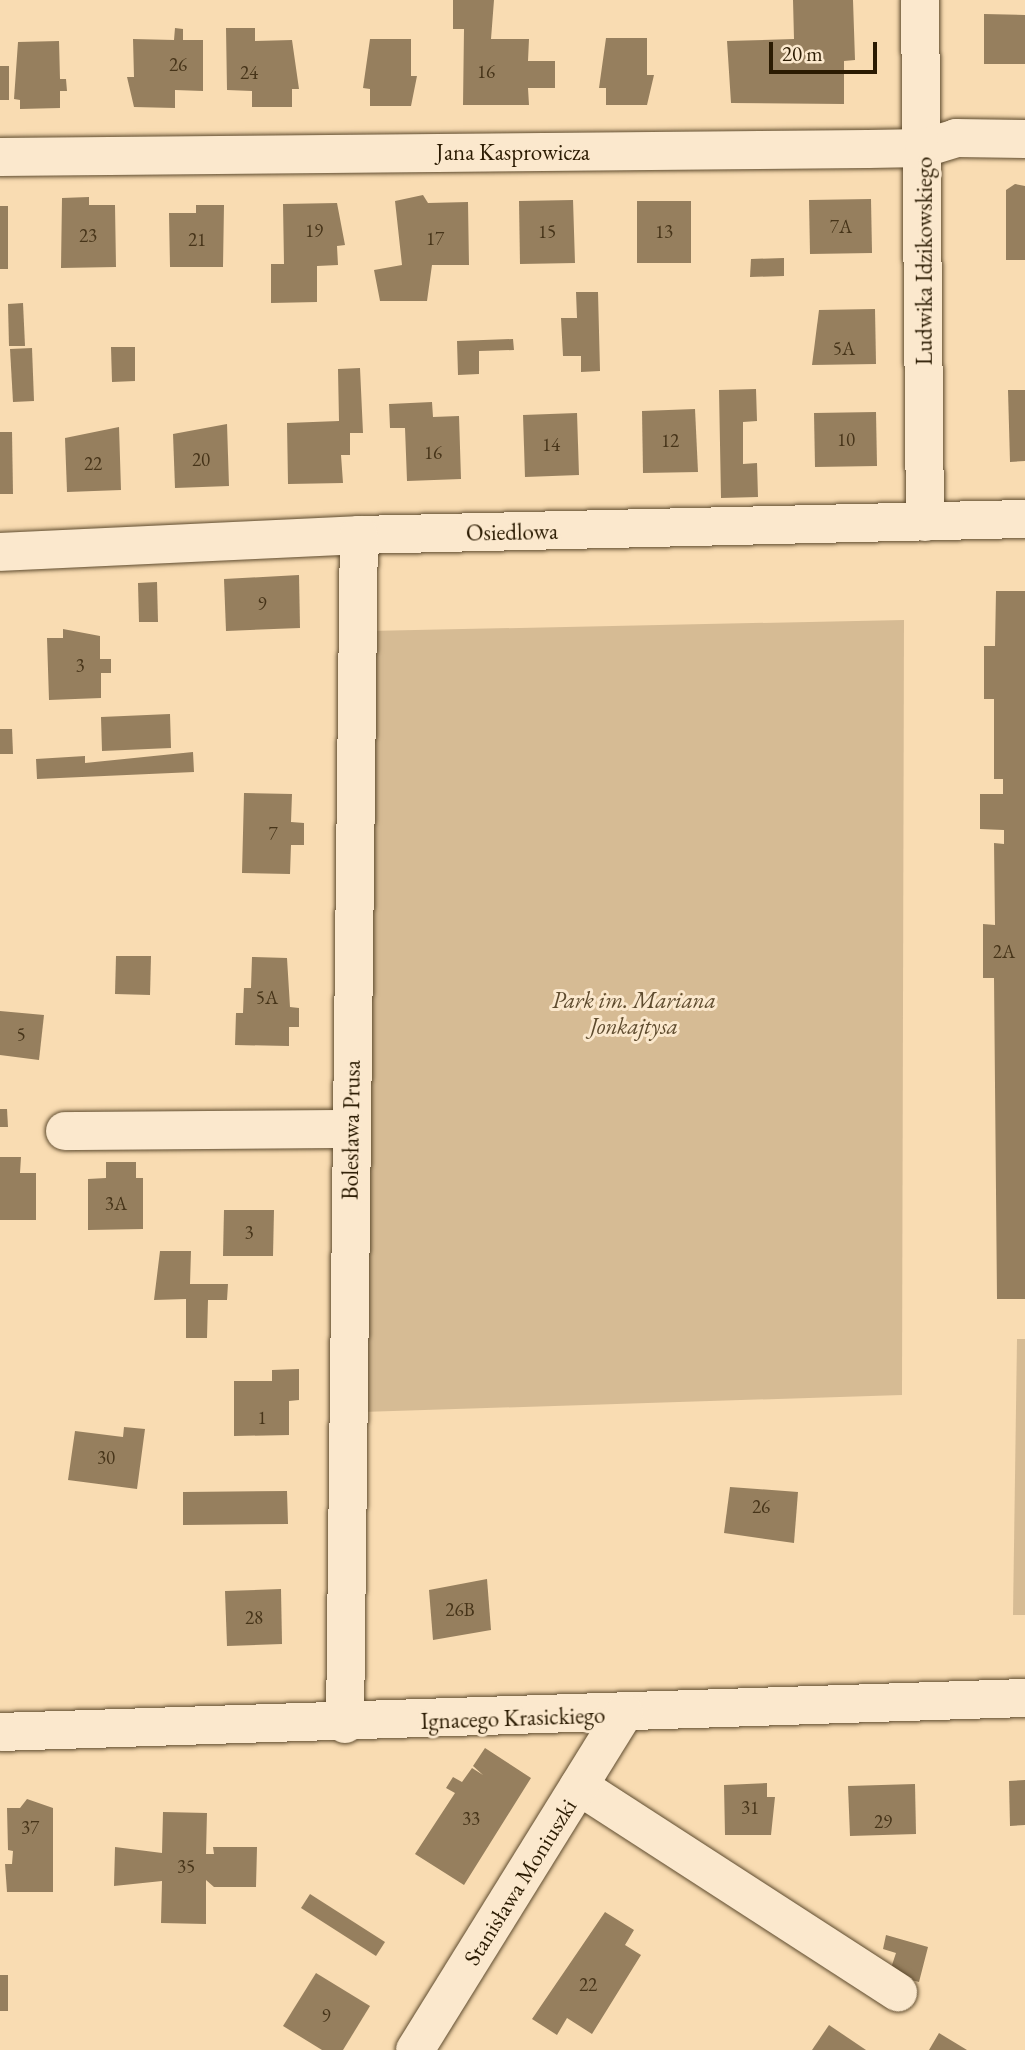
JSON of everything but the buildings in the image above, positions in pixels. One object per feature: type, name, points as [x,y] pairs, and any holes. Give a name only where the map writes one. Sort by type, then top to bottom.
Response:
[{"type":"street","name":"Ludwika Idzikowskiego","points":[[920,0],[924,148],[925,522]]},
{"type":"street","name":"Jana Kasprowicza","points":[[0,157],[924,148],[956,138],[1025,139]]},
{"type":"street","name":"Osiedlowa","points":[[0,552],[359,535],[1025,519]]},
{"type":"street","name":"Bolesława Prusa","points":[[345,1724],[359,535]]},
{"type":"street","points":[[65,1132],[352,1129]]},
{"type":"street","name":"Ignacego Krasickiego","points":[[0,1732],[345,1724],[1025,1698]]},
{"type":"street","name":"Stanisława Moniuszki","points":[[415,2050],[624,1713]]},
{"type":"street","points":[[579,1787],[898,1992]]},
{"type":"green space","name":"Park im. Mariana Jonkajtysa","points":[[904,620],[902,1395],[362,1412],[368,631]]},
{"type":"green space","points":[[1017,1339],[1025,1339],[1025,1615],[1013,1615]]}]
